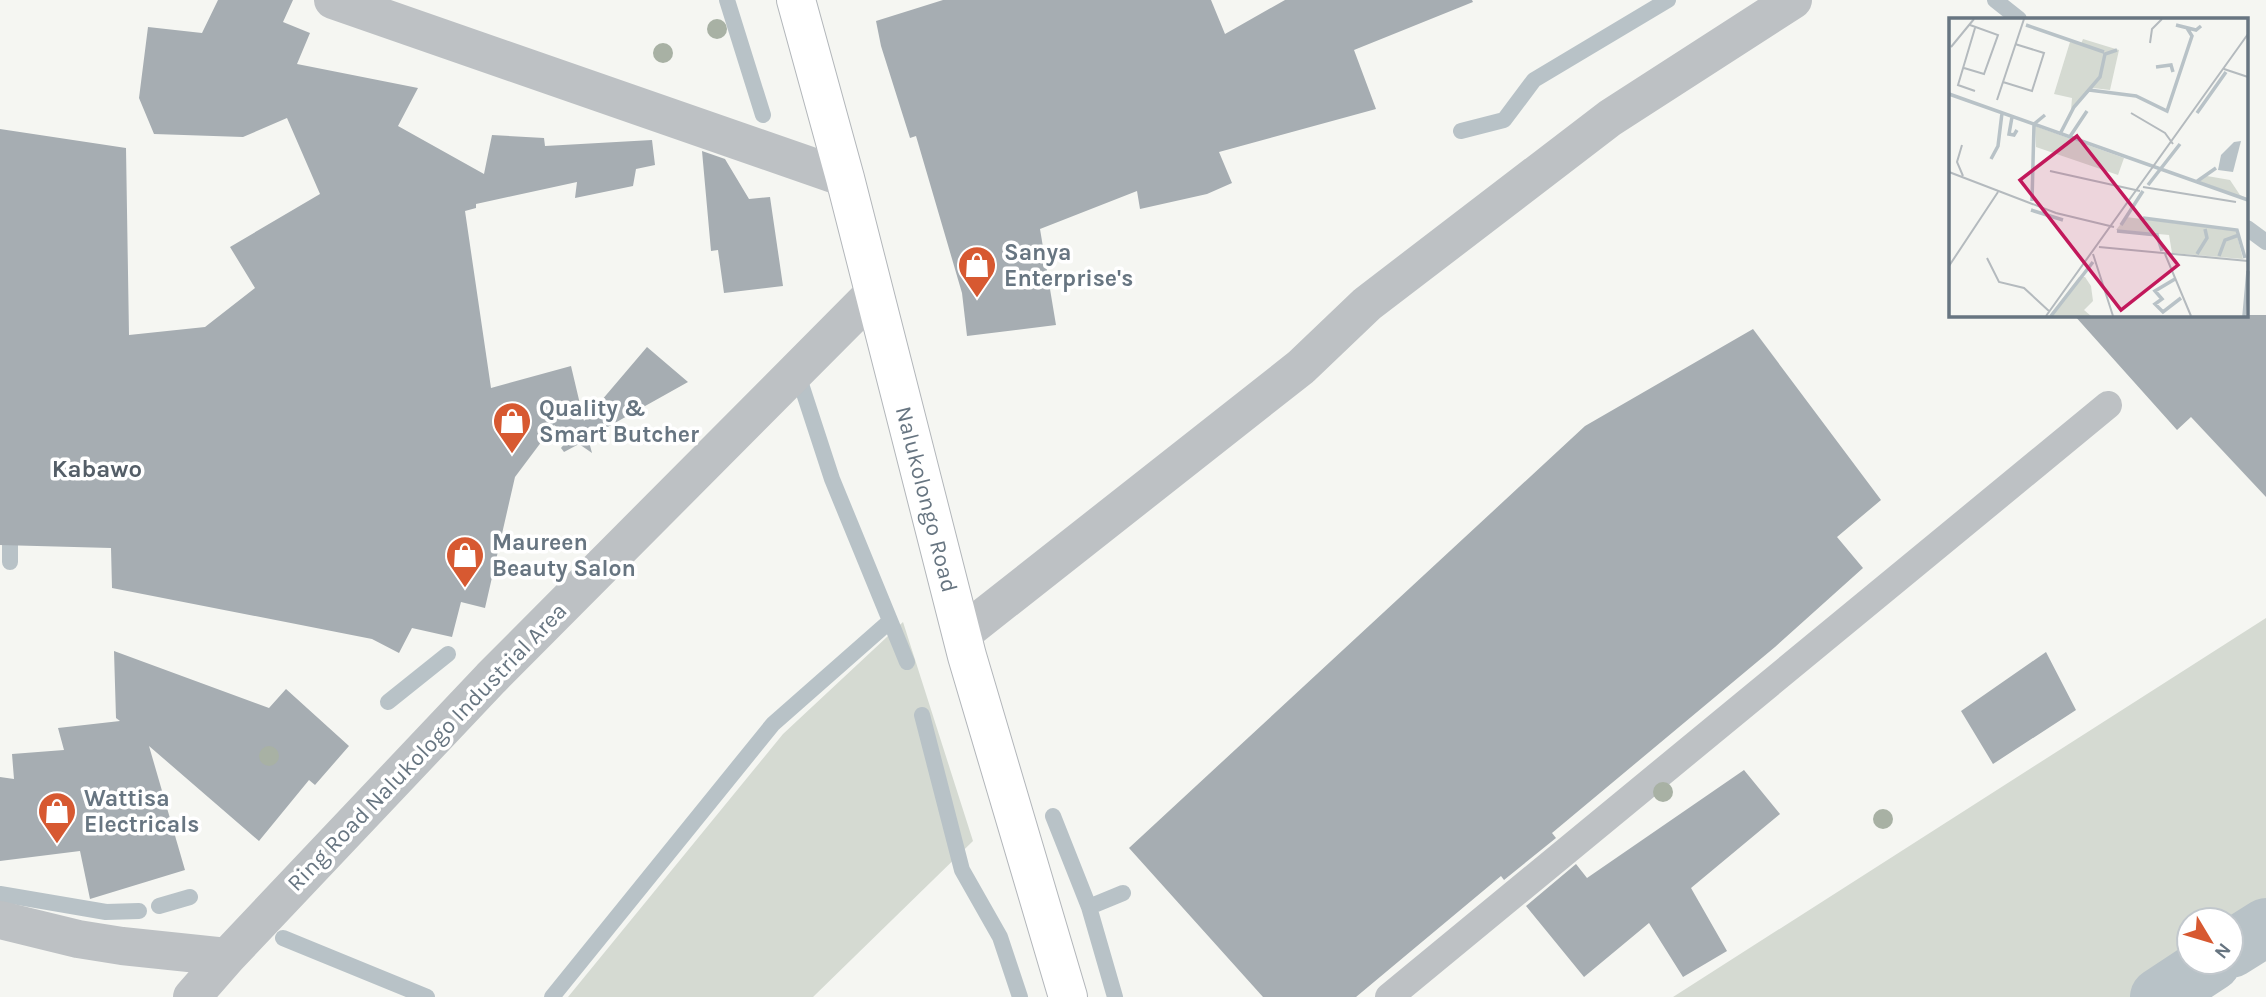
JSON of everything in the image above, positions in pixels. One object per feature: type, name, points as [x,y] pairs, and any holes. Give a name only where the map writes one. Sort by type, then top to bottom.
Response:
[{"type":"street","points":[[333,0],[845,177]]},
{"type":"street","name":"Nalukolongo Road","points":[[796,0],[845,177],[962,635],[1068,997]]},
{"type":"street","points":[[962,635],[1301,367],[1367,304],[1610,118],[1793,0]]},
{"type":"street","name":"Ring Road Nalukologo Industrial Area","points":[[192,997],[491,678],[874,293]]},
{"type":"street","points":[[0,920],[78,939],[227,957]]},
{"type":"lane","points":[[1389,997],[2108,405]]},
{"type":"shaded area","points":[[2266,618],[2266,910],[2245,924],[2245,906],[2175,906],[2175,969],[2132,997],[1673,997]]},
{"type":"shaded area","points":[[903,622],[973,841],[813,997],[568,997],[783,734]]},
{"type":"building","points":[[218,0],[293,0],[283,22],[310,33],[297,64],[418,88],[398,126],[484,174],[492,135],[544,138],[545,146],[652,140],[655,165],[636,169],[633,186],[575,198],[577,182],[476,204],[476,208],[465,211],[491,388],[571,366],[584,421],[647,347],[688,382],[588,438],[592,453],[579,444],[564,452],[561,448],[570,437],[554,425],[515,477],[485,608],[461,602],[452,637],[412,628],[399,653],[372,639],[112,588],[111,548],[0,545],[0,129],[126,148],[129,335],[205,327],[255,288],[230,247],[320,194],[287,118],[243,137],[154,134],[139,98],[148,27],[202,33]]},
{"type":"building","points":[[943,0],[1211,0],[1225,34],[1285,0],[1473,2],[1354,50],[1376,109],[1219,152],[1232,183],[1207,194],[1140,209],[1137,191],[1040,229],[1056,325],[967,336],[962,293],[916,136],[910,138],[881,46],[876,21]]},
{"type":"building","points":[[702,151],[725,159],[749,199],[770,197],[783,286],[724,293],[718,250],[711,251]]},
{"type":"building","points":[[2266,315],[2266,497],[2191,417],[2177,430],[2076,317]]},
{"type":"building","points":[[1753,329],[1881,500],[1837,537],[1863,568],[1775,647],[1552,833],[1556,838],[1504,880],[1501,876],[1356,997],[1263,997],[1129,848],[1585,426]]},
{"type":"building","points":[[114,651],[269,708],[286,689],[349,746],[315,785],[309,780],[259,841],[149,746],[185,870],[90,899],[80,851],[0,861],[0,777],[14,779],[12,754],[64,750],[58,728],[120,721],[116,718]]},
{"type":"building","points":[[2046,652],[2076,710],[1993,764],[1961,711]]},
{"type":"building","points":[[1744,770],[1780,814],[1691,888],[1727,951],[1683,977],[1649,923],[1584,977],[1526,906],[1576,864],[1587,878]]},
{"type":"waterway","points":[[727,0],[763,115]]},
{"type":"waterway","points":[[1461,131],[1504,120],[1534,80],[1668,0]]},
{"type":"waterway","points":[[1995,0],[2018,18]]},
{"type":"waterway","points":[[2248,229],[2266,242]]},
{"type":"waterway","points":[[800,381],[832,479],[907,662]]},
{"type":"waterway","points":[[0,528],[10,528],[10,562]]},
{"type":"waterway","points":[[552,997],[773,724],[890,621]]},
{"type":"waterway","points":[[388,702],[448,654]]},
{"type":"waterway","points":[[922,715],[962,870],[1000,937],[1020,997]]},
{"type":"waterway","points":[[1053,816],[1089,907]]},
{"type":"waterway","points":[[1115,997],[1089,907],[1123,893]]},
{"type":"waterway","points":[[0,894],[106,912],[139,911]]},
{"type":"waterway","points":[[159,906],[190,897]]},
{"type":"waterway","points":[[2245,940],[2266,927]]},
{"type":"waterway","points":[[283,938],[427,997]]},
{"type":"waterway","points":[[2159,997],[2191,976]]},
{"type":"place","name":"Sanya Enterprise's","points":[[977,299]]},
{"type":"place","name":"Quality & Smart Butcher","points":[[512,455]]},
{"type":"place","name":"Maureen Beauty Salon","points":[[465,589]]},
{"type":"place","name":"Wattisa Electricals","points":[[57,845]]},
{"type":"district","name":"Kabawo","points":[[97,469]]}]
